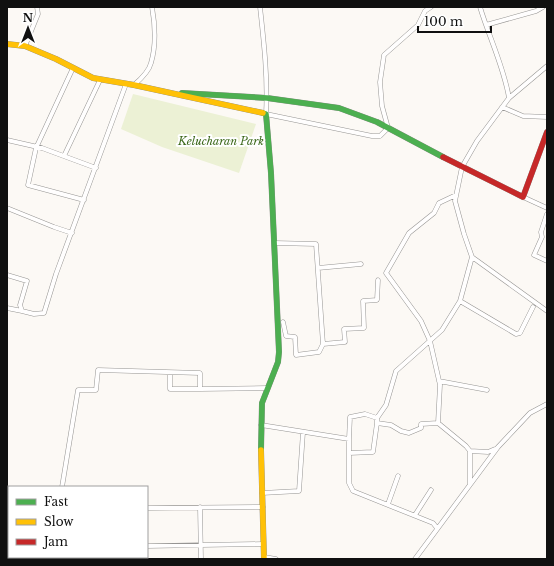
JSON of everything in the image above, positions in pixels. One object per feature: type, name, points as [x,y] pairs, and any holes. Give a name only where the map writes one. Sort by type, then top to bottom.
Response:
[{"type":"street","points":[[25,46],[38,14],[37,7]]},
{"type":"street","points":[[134,85],[141,79],[151,64],[154,20],[152,7]]},
{"type":"street","points":[[260,7],[264,43],[266,114],[272,173],[279,352],[278,362],[262,403],[263,544],[264,558],[276,559]]},
{"type":"street","points":[[388,128],[382,106],[380,82],[384,55],[418,25],[425,11],[431,7]]},
{"type":"street","points":[[480,7],[506,80],[509,98]]},
{"type":"street","points":[[486,25],[536,11],[543,7]]},
{"type":"street","points":[[7,44],[25,46],[100,80],[164,91],[372,136],[380,136],[388,128]]},
{"type":"street","points":[[349,453],[373,452],[377,420],[386,405],[396,371],[442,330],[460,300],[472,257],[455,201],[462,167],[478,141],[509,98],[547,66]]},
{"type":"street","points":[[73,68],[36,148],[28,184],[84,200]]},
{"type":"street","points":[[64,156],[100,80]]},
{"type":"street","points":[[7,308],[34,314],[44,313],[56,274],[126,84]]},
{"type":"street","points":[[164,91],[266,98],[339,108],[388,128],[462,167],[547,208]]},
{"type":"street","points":[[502,107],[523,116],[547,117]]},
{"type":"street","points":[[523,197],[547,132]]},
{"type":"street","points":[[7,142],[64,156],[96,168]]},
{"type":"street","points":[[438,423],[440,385],[430,341],[421,321],[386,273],[409,233],[434,213],[439,203],[456,195]]},
{"type":"street","points":[[7,208],[72,233]]},
{"type":"street","points":[[547,214],[540,232],[542,237],[534,255],[547,261]]},
{"type":"street","points":[[275,243],[316,244],[322,344],[319,352],[296,355],[296,337],[286,336],[283,322]]},
{"type":"street","points":[[472,257],[547,311]]},
{"type":"street","points":[[318,268],[361,264]]},
{"type":"street","points":[[7,275],[27,281],[20,305],[22,311]]},
{"type":"street","points":[[322,344],[344,342],[344,330],[364,328],[363,301],[377,300],[378,280]]},
{"type":"street","points":[[460,300],[516,334],[520,333],[533,307]]},
{"type":"street","points":[[62,486],[78,390],[96,390],[98,370],[200,373],[200,389]]},
{"type":"street","points":[[170,372],[170,388],[267,388]]},
{"type":"street","points":[[439,381],[487,390]]},
{"type":"street","points":[[415,559],[496,448],[530,413],[547,404]]},
{"type":"street","points":[[437,528],[433,523],[353,491],[349,483],[350,417],[365,414],[401,431],[409,432],[421,428],[422,424],[438,423],[470,451],[470,484]]},
{"type":"street","points":[[261,425],[349,439]]},
{"type":"street","points":[[262,493],[300,491],[303,432]]},
{"type":"street","points":[[470,451],[480,453],[488,452],[496,448]]},
{"type":"street","points":[[388,504],[398,476]]},
{"type":"street","points":[[414,515],[431,490]]},
{"type":"street","points":[[200,507],[201,559]]},
{"type":"street","points":[[148,508],[262,507]]},
{"type":"street","points":[[148,546],[263,544]]},
{"type":"green space","name":"Kelucharan Park","points":[[133,94],[256,124],[239,173],[162,147],[121,129]]},
{"type":"traffic: fast","points":[[182,93],[267,98],[339,108],[377,122],[443,157]]},
{"type":"traffic: fast","points":[[261,450],[262,403],[278,362],[279,352],[271,173],[266,114],[263,113]]},
{"type":"traffic: slow","points":[[7,44],[25,46],[56,59],[93,78],[134,85],[263,113]]},
{"type":"traffic: slow","points":[[261,450],[264,559]]},
{"type":"traffic: jam","points":[[443,157],[523,197],[547,132]]}]
